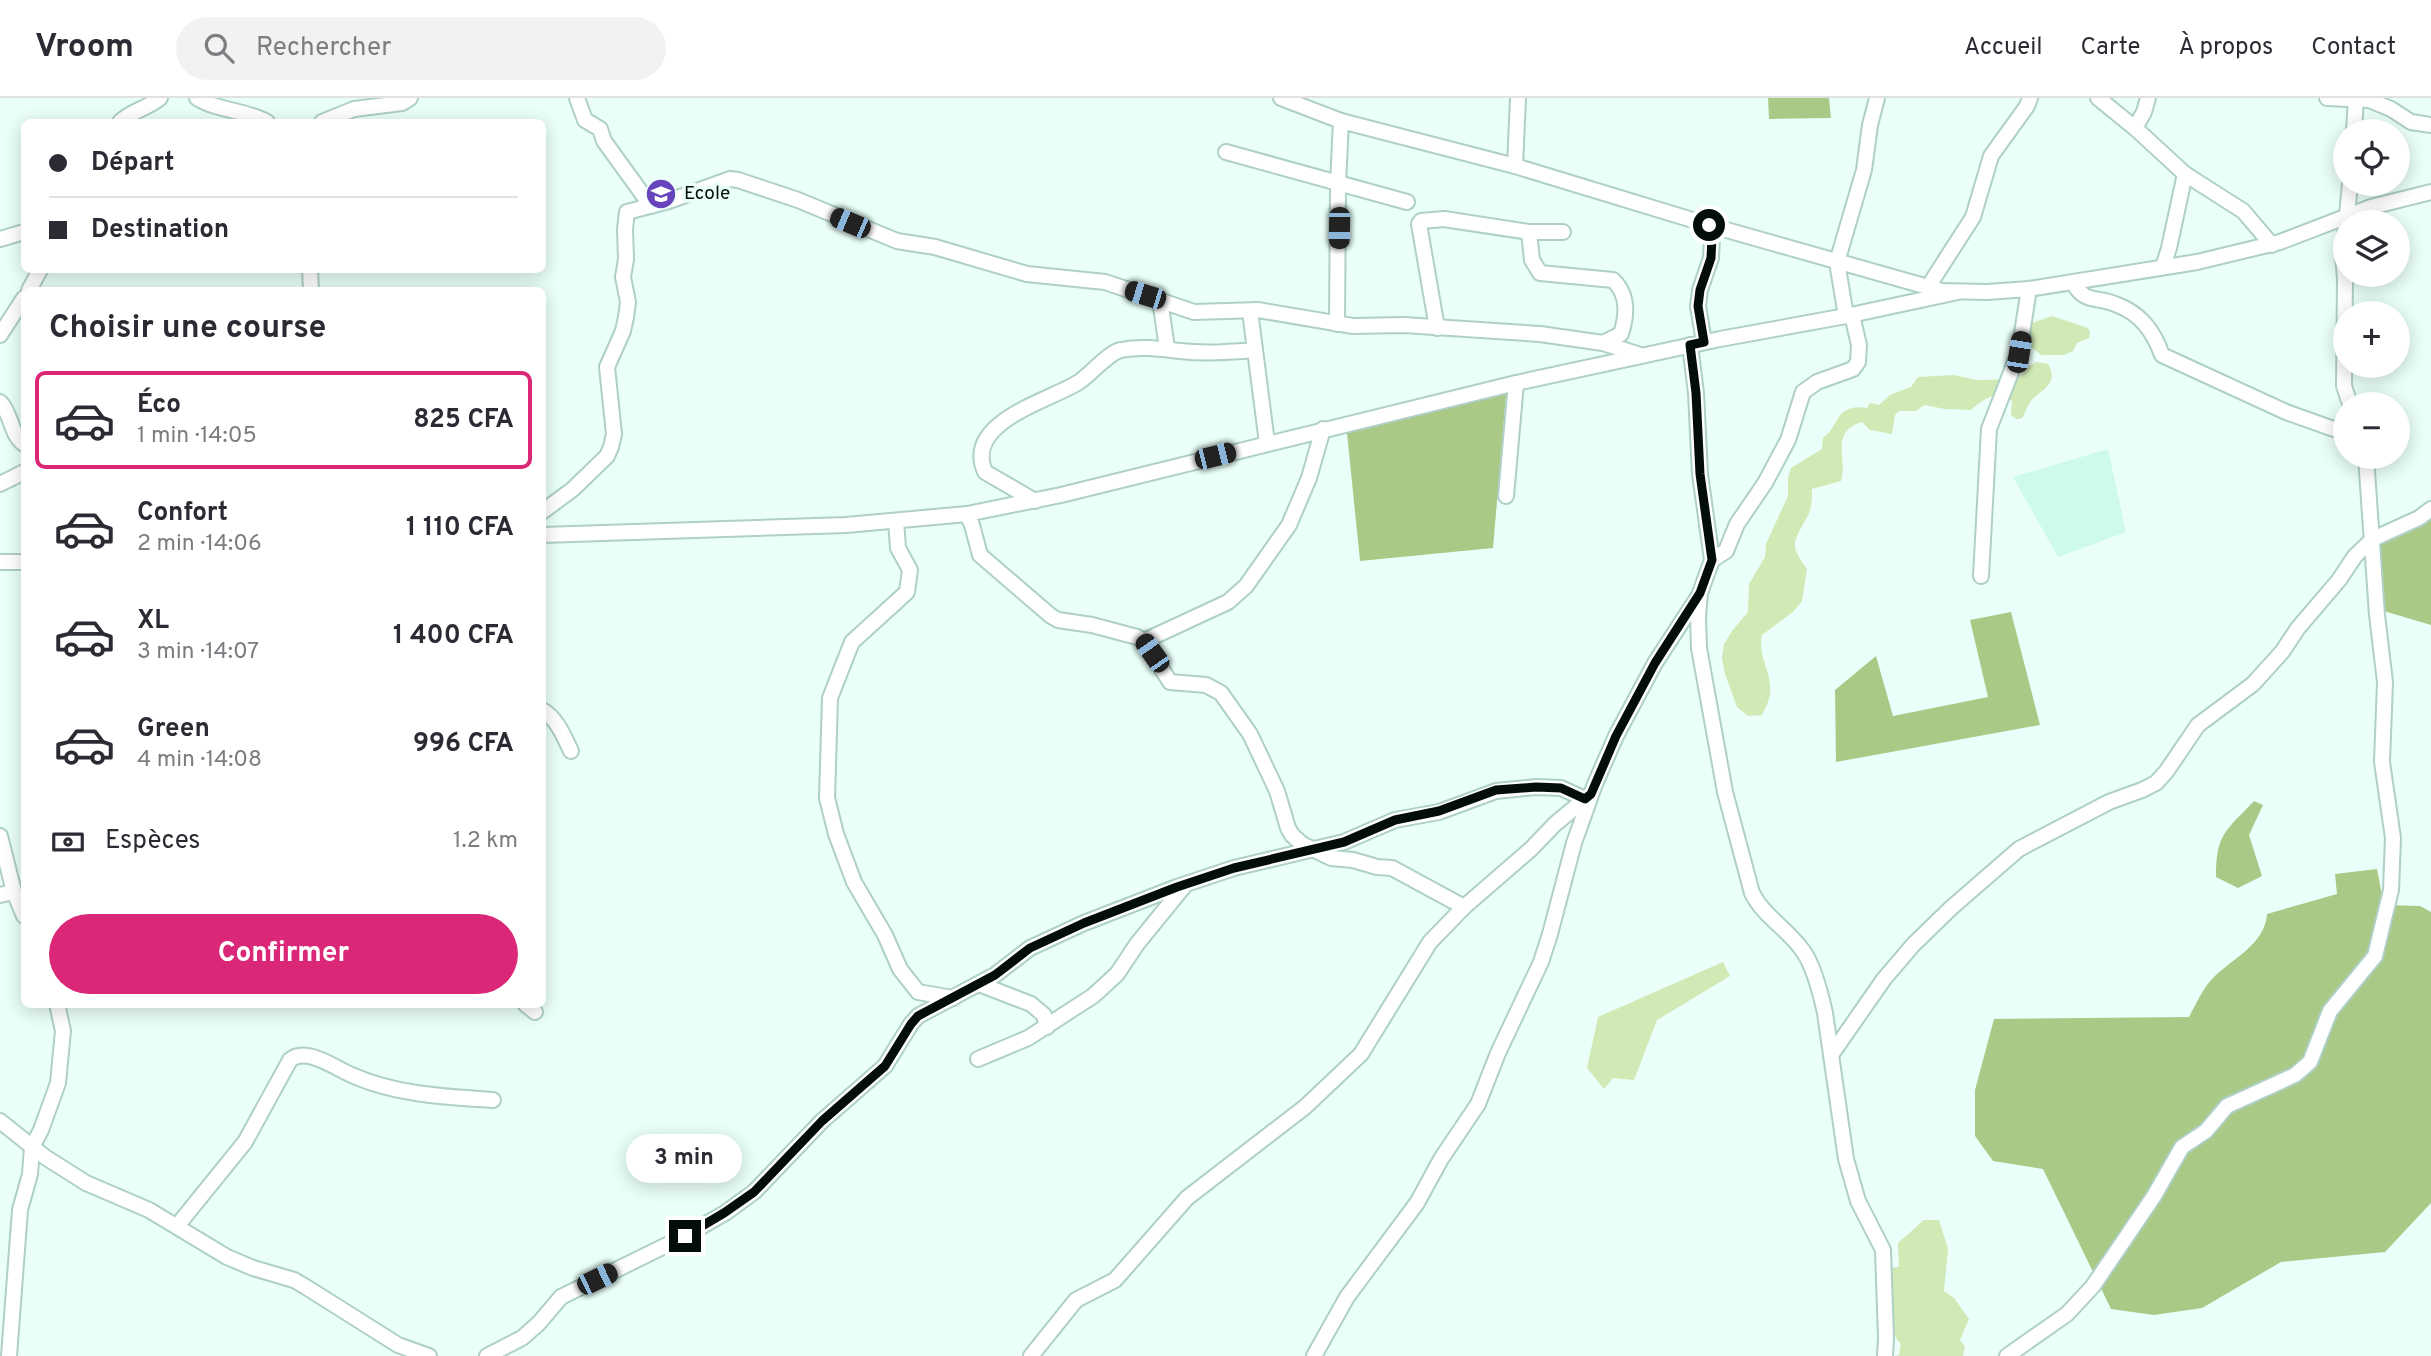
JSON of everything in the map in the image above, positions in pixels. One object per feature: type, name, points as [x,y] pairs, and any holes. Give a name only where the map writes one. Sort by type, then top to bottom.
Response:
[{"type":"street","points":[[126,117],[141,98]]},
{"type":"street","points":[[126,117],[160,98]]},
{"type":"street","points":[[197,98],[262,119]]},
{"type":"street","points":[[329,119],[354,108],[402,103],[410,98]]},
{"type":"street","points":[[577,98],[585,120],[600,129],[604,141],[651,206]]},
{"type":"street","points":[[1281,98],[1341,121],[1515,166],[1837,262],[1928,287],[1958,292]]},
{"type":"street","points":[[1515,166],[1518,98]]},
{"type":"street","points":[[1712,560],[1726,551],[1737,524],[1765,483],[1788,440],[1803,392],[1816,382],[1853,369],[1858,362],[1859,345],[1837,262],[1864,170],[1870,125],[1878,98]]},
{"type":"street","points":[[1928,287],[1969,224],[1977,208],[1982,181],[1991,156],[2027,106],[2029,98]]},
{"type":"street","points":[[2098,98],[2185,174],[2243,211],[2272,245]]},
{"type":"street","points":[[2135,128],[2148,98]]},
{"type":"street","points":[[2327,98],[2369,100],[2391,109],[2411,122],[2431,125]]},
{"type":"street","points":[[2355,119],[2356,99]]},
{"type":"street","points":[[375,119],[379,106]]},
{"type":"street","points":[[1338,324],[1341,121]]},
{"type":"street","points":[[1226,152],[1407,202]]},
{"type":"street","points":[[2163,267],[2185,174]]},
{"type":"street","points":[[546,509],[573,489],[607,456],[611,447],[614,434],[607,367],[623,331],[628,302],[623,287],[626,215],[629,211],[730,179],[798,200],[897,242],[931,245],[1027,274],[1105,282],[1200,313],[1251,311],[1353,326],[1404,325],[1540,334],[1603,343],[1640,356]]},
{"type":"street","points":[[2363,210],[2431,192]]},
{"type":"street","points":[[1437,328],[1420,220],[1444,219],[1530,232],[1563,232]]},
{"type":"street","points":[[546,535],[896,522],[967,514],[1035,501],[1323,429],[1640,356],[1958,292],[2029,289],[2197,262],[2272,245],[2333,222]]},
{"type":"street","points":[[1314,1356],[1347,1297],[1417,1203],[1441,1159],[1478,1104],[1498,1053],[1541,962],[1588,797],[1616,736],[1655,663],[1700,593],[1712,560],[1700,474],[1696,393],[1698,306],[1700,290],[1711,258],[1712,237],[1709,225]]},
{"type":"street","points":[[1530,232],[1532,260],[1540,273],[1612,280],[1619,286],[1626,301],[1626,318],[1621,334],[1603,343]]},
{"type":"street","points":[[0,239],[21,233]]},
{"type":"street","points":[[2073,283],[2080,295],[2113,303],[2137,315],[2154,335],[2162,355],[2286,412],[2333,429]]},
{"type":"street","points":[[2345,287],[2343,358],[2346,392]]},
{"type":"street","points":[[1981,576],[1989,429],[2019,352],[2029,289]]},
{"type":"street","points":[[1160,300],[1167,348]]},
{"type":"street","points":[[0,335],[21,303]]},
{"type":"street","points":[[1251,311],[1267,443]]},
{"type":"street","points":[[1035,501],[985,472],[981,453],[987,435],[1030,406],[1080,382],[1118,350],[1167,348],[1224,353],[1255,350]]},
{"type":"street","points":[[1506,496],[1516,383]]},
{"type":"street","points":[[0,402],[6,408],[16,437],[21,441]]},
{"type":"street","points":[[1144,641],[1228,602],[1246,586],[1289,525],[1309,478],[1323,429]]},
{"type":"street","points":[[2007,1356],[2067,1314],[2092,1286],[2154,1196],[2182,1147],[2206,1131],[2227,1106],[2295,1075],[2310,1062],[2330,1011],[2375,956],[2391,890],[2393,838],[2382,762],[2385,682],[2377,615],[2368,469]]},
{"type":"street","points":[[0,484],[21,474]]},
{"type":"street","points":[[1831,1055],[1884,979],[1913,945],[1951,908],[2007,859],[2038,838],[2109,802],[2155,783],[2166,772],[2198,725],[2253,684],[2275,660],[2355,556],[2373,539],[2419,518],[2431,509]]},
{"type":"street","points":[[967,514],[980,555],[1051,616],[1059,620],[1126,632],[1144,641],[1170,682],[1206,685],[1221,693],[1250,734],[1278,791],[1292,835],[1331,858],[1392,868],[1464,907]]},
{"type":"street","points":[[896,522],[898,548],[910,570],[907,592],[852,642],[834,686],[830,698],[827,798],[836,834],[855,882],[885,934],[900,970],[918,992],[954,999]]},
{"type":"street","points":[[0,562],[21,562]]},
{"type":"street","points":[[1700,593],[1699,648],[1725,792],[1752,893],[1758,904],[1804,951],[1820,992],[1846,1159],[1858,1201],[1882,1251],[1885,1356]]},
{"type":"street","points":[[546,712],[558,726],[571,751]]},
{"type":"street","points":[[487,1356],[522,1338],[561,1297],[685,1236],[754,1192],[822,1121],[885,1066],[918,1016],[995,975],[1030,948],[1084,923],[1185,884],[1234,868],[1344,842],[1395,820],[1439,811],[1505,789],[1561,788],[1588,797]]},
{"type":"street","points":[[1031,1356],[1076,1300],[1115,1280],[1187,1198],[1305,1107],[1361,1054],[1430,942],[1464,907],[1588,797]]},
{"type":"street","points":[[0,836],[7,893],[21,912]]},
{"type":"street","points":[[978,1059],[1028,1038],[1093,996],[1117,974],[1185,884]]},
{"type":"street","points":[[979,984],[1031,1004],[1044,1015],[1047,1027]]},
{"type":"street","points":[[9,1356],[20,1210],[30,1174],[32,1147],[58,1083],[63,1031],[58,1008]]},
{"type":"street","points":[[177,1226],[245,1142],[290,1060],[295,1056],[308,1055],[357,1078],[397,1088],[441,1096],[493,1100]]},
{"type":"street","points":[[0,1121],[45,1157],[86,1183],[113,1197],[149,1210],[227,1257],[306,1287],[398,1345],[429,1356]]},
{"type":"shaded area","points":[[2108,449],[2126,532],[2058,557],[2013,477]]},
{"type":"green space","points":[[1768,98],[1829,98],[1831,118],[1769,119]]},
{"type":"green space","points":[[2052,316],[2088,328],[2089,338],[2077,343],[2073,351],[2064,355],[2041,355],[2029,345],[2026,325]]},
{"type":"green space","points":[[2036,362],[2048,364],[2052,378],[2047,387],[2030,402],[2022,418],[2016,419],[2011,415],[2012,401],[2007,397],[1996,396],[1980,402],[1971,410],[1924,405],[1916,411],[1899,411],[1895,415],[1892,434],[1870,430],[1862,422],[1846,432],[1842,447],[1841,481],[1812,489],[1810,511],[1796,538],[1795,548],[1807,569],[1802,601],[1794,611],[1762,635],[1761,650],[1769,678],[1770,696],[1762,715],[1748,716],[1737,707],[1725,674],[1722,658],[1724,644],[1748,612],[1749,584],[1765,557],[1766,544],[1788,496],[1791,468],[1822,449],[1823,438],[1843,412],[1856,407],[1867,408],[1870,403],[1879,405],[1890,395],[1911,387],[1918,377],[1954,375],[1977,380],[2018,379]]},
{"type":"green space","points":[[1507,384],[1493,548],[1360,561],[1346,423]]},
{"type":"green space","points":[[2431,517],[2431,625],[2377,609],[2373,539]]},
{"type":"green space","points":[[2011,612],[2040,725],[1836,762],[1835,690],[1876,656],[1893,716],[1988,697],[1970,620]]},
{"type":"green space","points":[[2254,801],[2263,805],[2249,835],[2262,876],[2238,888],[2216,877],[2218,851],[2224,834]]},
{"type":"green space","points":[[2377,869],[2384,905],[2420,906],[2431,912],[2431,1203],[2385,1252],[2281,1262],[2202,1308],[2154,1315],[2111,1309],[2043,1169],[1993,1161],[1975,1136],[1975,1090],[1994,1019],[2189,1017],[2212,979],[2254,943],[2265,925],[2267,914],[2337,894],[2335,874]]},
{"type":"green space","points":[[1723,962],[1730,976],[1657,1020],[1634,1080],[1613,1078],[1604,1089],[1587,1068],[1598,1017]]},
{"type":"green space","points":[[1924,1220],[1939,1220],[1948,1249],[1944,1291],[1954,1298],[1969,1319],[1960,1340],[1965,1347],[1963,1356],[1896,1356],[1899,1355],[1901,1344],[1895,1337],[1890,1318],[1890,1268],[1899,1267],[1898,1243]]},
{"type":"place","name":"Ecole","points":[[661,194]]},
{"type":"route","points":[[685,1236],[754,1192],[822,1121],[885,1066],[918,1016],[995,975],[1030,948],[1084,923],[1177,887],[1234,868],[1344,842],[1385,823],[1439,811],[1496,790],[1561,788],[1585,799],[1591,794],[1616,736],[1655,663],[1700,593],[1712,560],[1700,474],[1696,393],[1690,345],[1704,342],[1698,306],[1700,290],[1711,258],[1712,237],[1709,225]]}]
